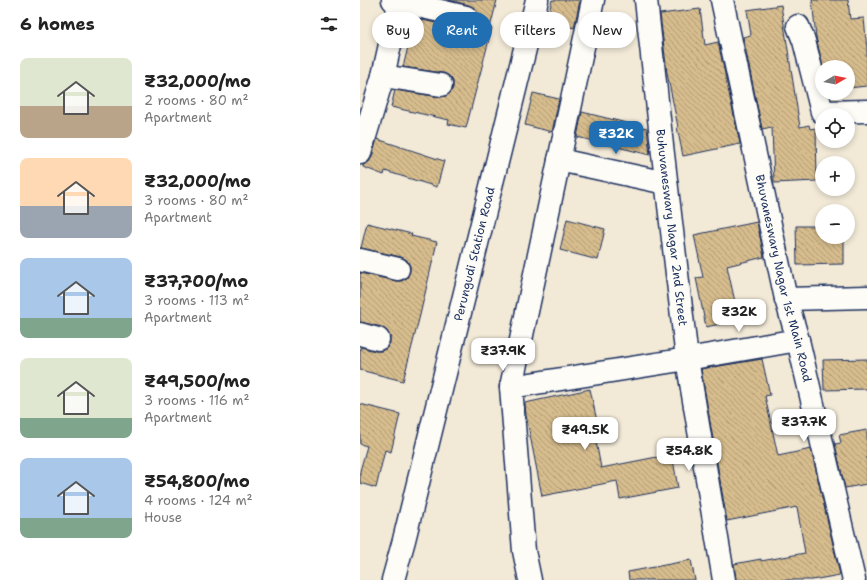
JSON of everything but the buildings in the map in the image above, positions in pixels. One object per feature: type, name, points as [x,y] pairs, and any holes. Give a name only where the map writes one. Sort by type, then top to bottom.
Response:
[{"type":"street","name":"Perungudi Station Road","points":[[393,580],[537,0]]},
{"type":"street","points":[[530,580],[524,551],[511,387],[593,0]]},
{"type":"street","name":"Buhuvaneswary Nagar 2nd Street","points":[[646,0],[687,359],[724,580]]},
{"type":"street","name":"Bhuvaneswary Nagar 1st Main Road","points":[[722,0],[786,298],[798,340],[854,580]]},
{"type":"street","points":[[360,153],[383,76],[397,1],[444,12]]},
{"type":"street","points":[[798,26],[804,41],[822,112],[867,111]]},
{"type":"street","points":[[383,76],[441,86]]},
{"type":"street","points":[[559,160],[666,183]]},
{"type":"street","points":[[360,260],[398,269]]},
{"type":"street","points":[[786,298],[867,297]]},
{"type":"street","points":[[511,387],[798,340]]}]
